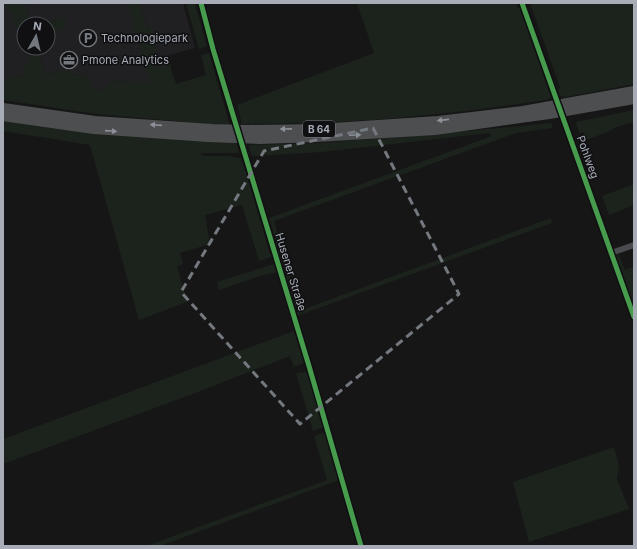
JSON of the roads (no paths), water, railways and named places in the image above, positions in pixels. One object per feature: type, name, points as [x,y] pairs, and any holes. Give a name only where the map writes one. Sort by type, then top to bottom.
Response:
[{"type":"highway","name":"B 64","points":[[3,108],[95,121],[212,129],[318,129],[438,121],[523,112],[634,91]]},
{"type":"highway","name":"B 64","points":[[3,116],[94,129],[208,137],[310,137],[435,130],[549,114],[634,98]]},
{"type":"street","name":"Husener Straße","points":[[201,3],[213,49],[362,546]]},
{"type":"street","name":"Pohlweg","points":[[522,3],[634,317]]},
{"type":"street","points":[[611,253],[634,245]]},
{"type":"place","name":"Technologiepark","points":[[88,38]]},
{"type":"place","name":"Pmone Analytics","points":[[69,60]]}]
